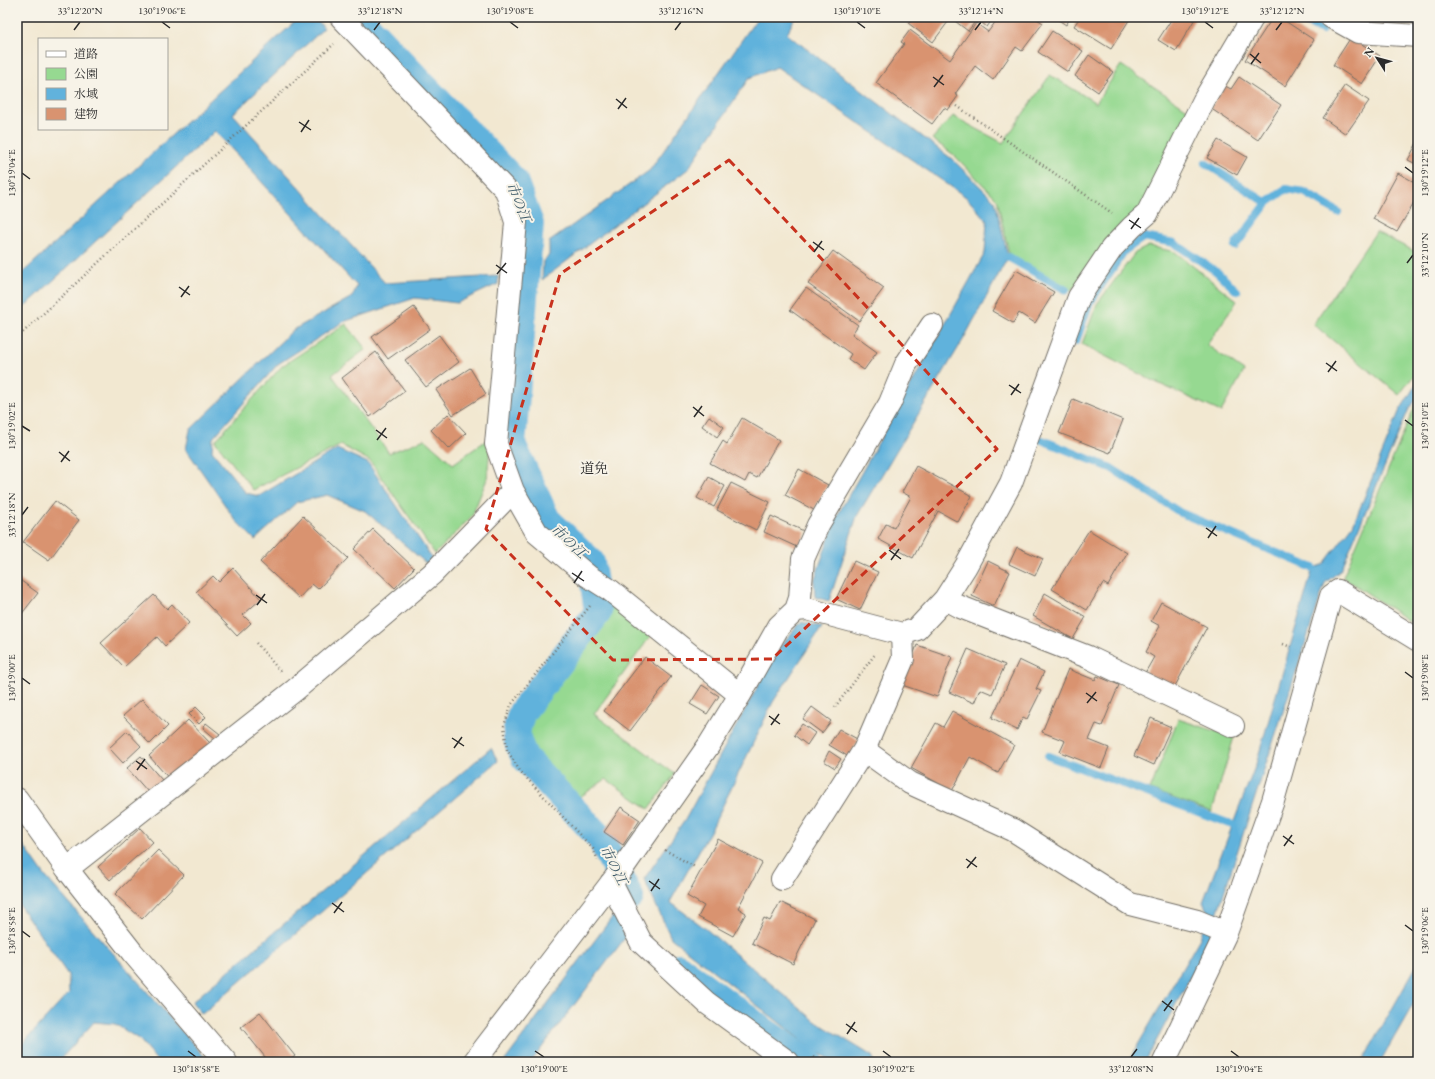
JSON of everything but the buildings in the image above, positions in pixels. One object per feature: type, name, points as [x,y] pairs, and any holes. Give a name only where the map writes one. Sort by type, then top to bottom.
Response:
[{"type":"street","points":[[796,610],[807,609],[897,632],[917,629],[945,599],[966,566],[1011,483],[1079,297],[1112,248],[1147,214],[1204,100],[1253,17]]},
{"type":"street","points":[[1331,17],[1358,32],[1418,36]]},
{"type":"street","points":[[347,22],[506,190],[516,222],[496,444],[513,491],[537,533],[740,695]]},
{"type":"street","points":[[474,1062],[643,839],[709,745],[740,695],[779,626],[796,610],[800,598],[804,559],[818,525],[890,403],[906,364],[932,324]]},
{"type":"street","points":[[68,869],[295,690],[432,574],[513,491]]},
{"type":"street","points":[[1164,1062],[1213,928],[1273,801],[1331,596],[1338,591],[1418,640]]},
{"type":"street","points":[[945,599],[958,606],[1088,657],[1233,726]]},
{"type":"street","points":[[782,879],[864,750],[903,659],[897,632]]},
{"type":"street","points":[[864,750],[910,783],[1012,830],[1130,904],[1213,928]]},
{"type":"street","points":[[17,799],[68,869],[132,952],[226,1062]]},
{"type":"street","points":[[616,876],[641,942],[708,1003],[788,1062]]},
{"type":"path","points":[[17,338],[222,148],[347,22]]},
{"type":"path","points":[[957,106],[1132,227]]},
{"type":"path","points":[[592,604],[511,705],[504,726],[507,750],[520,771],[593,849],[616,876]]},
{"type":"path","points":[[835,707],[897,632]]},
{"type":"path","points":[[256,643],[295,690]]},
{"type":"path","points":[[643,839],[695,867]]},
{"type":"highlighted area","points":[[729,160],[893,335],[997,449],[772,659],[613,660],[486,529],[560,274]]},
{"type":"green space","points":[[1121,65],[1192,112],[1145,202],[1071,291],[1009,254],[997,199],[954,155],[932,139],[953,116],[1003,143],[1050,75],[1096,103]]},
{"type":"green space","points":[[1376,232],[1418,253],[1418,370],[1399,395],[1313,324]]},
{"type":"green space","points":[[1149,246],[1175,252],[1237,301],[1207,345],[1244,371],[1221,412],[1151,380],[1082,344],[1097,304],[1135,253]]},
{"type":"green space","points":[[346,324],[366,349],[332,375],[389,453],[425,439],[453,464],[491,437],[487,479],[472,516],[435,554],[370,461],[341,445],[253,490],[215,441],[282,366]]},
{"type":"green space","points":[[1418,402],[1418,627],[1343,577],[1414,408]]},
{"type":"green space","points":[[612,605],[652,634],[594,714],[675,774],[649,809],[606,779],[577,799],[525,742],[525,720]]},
{"type":"green space","points":[[1178,719],[1234,737],[1212,812],[1150,790]]},
{"type":"water","points":[[300,17],[314,17],[324,28],[233,114],[385,283],[498,276],[498,284],[457,303],[415,298],[343,322],[278,364],[213,438],[212,451],[246,493],[259,496],[337,449],[368,463],[432,558],[427,564],[365,511],[327,495],[297,502],[255,540],[236,521],[186,449],[190,430],[293,330],[352,297],[357,286],[215,131],[17,314],[17,278]]},
{"type":"water","points":[[758,17],[795,17],[787,34],[952,159],[995,201],[1008,257],[963,340],[857,516],[829,601],[815,597],[814,581],[836,518],[985,253],[987,221],[966,197],[777,67],[749,78],[688,169],[542,280],[543,261],[549,255],[549,242],[650,170]]},
{"type":"water","points":[[1418,381],[1418,397],[1408,411],[1341,570],[1325,583],[1206,948],[1145,1062],[1128,1062],[1200,938],[1208,913],[1203,902],[1256,764],[1313,568],[1323,565],[1353,525],[1399,412]]},
{"type":"water","points":[[801,622],[822,627],[773,702],[712,828],[670,902],[706,929],[815,1021],[872,1056],[875,1062],[833,1062],[813,1049],[671,938],[644,879],[685,820],[778,649]]},
{"type":"water","points":[[491,748],[498,761],[202,1014],[192,1002]]},
{"type":"water","points":[[17,836],[45,876],[209,1062],[158,1062],[140,1040],[115,1024],[94,1022],[58,1062],[17,1062],[17,1050],[69,993],[68,975],[17,902]]},
{"type":"water","points":[[613,916],[621,925],[625,938],[531,1062],[504,1062]]},
{"type":"water","points":[[1418,963],[1418,996],[1380,1062],[1362,1062]]},
{"type":"waterway","name":"市の江","points":[[358,17],[514,181],[530,224],[512,444],[547,520],[591,562],[598,612],[522,712],[517,735],[519,745],[525,758],[601,839],[630,897]]},
{"type":"waterway","points":[[1296,17],[1322,30]]},
{"type":"waterway","points":[[1205,163],[1267,203]]},
{"type":"waterway","points":[[1235,246],[1267,203],[1286,189],[1304,192],[1338,212]]},
{"type":"waterway","points":[[1076,341],[1089,304],[1124,251],[1144,237],[1174,243],[1217,272],[1237,291]]},
{"type":"waterway","points":[[1008,257],[1066,290]]},
{"type":"waterway","points":[[1042,440],[1111,468],[1181,513],[1313,568]]},
{"type":"waterway","points":[[1048,756],[1233,825]]},
{"type":"waterway","name":"市の江","points":[[678,967],[764,1031],[809,1062]]},
{"type":"district","name":"道免","points":[[594,468]]}]
